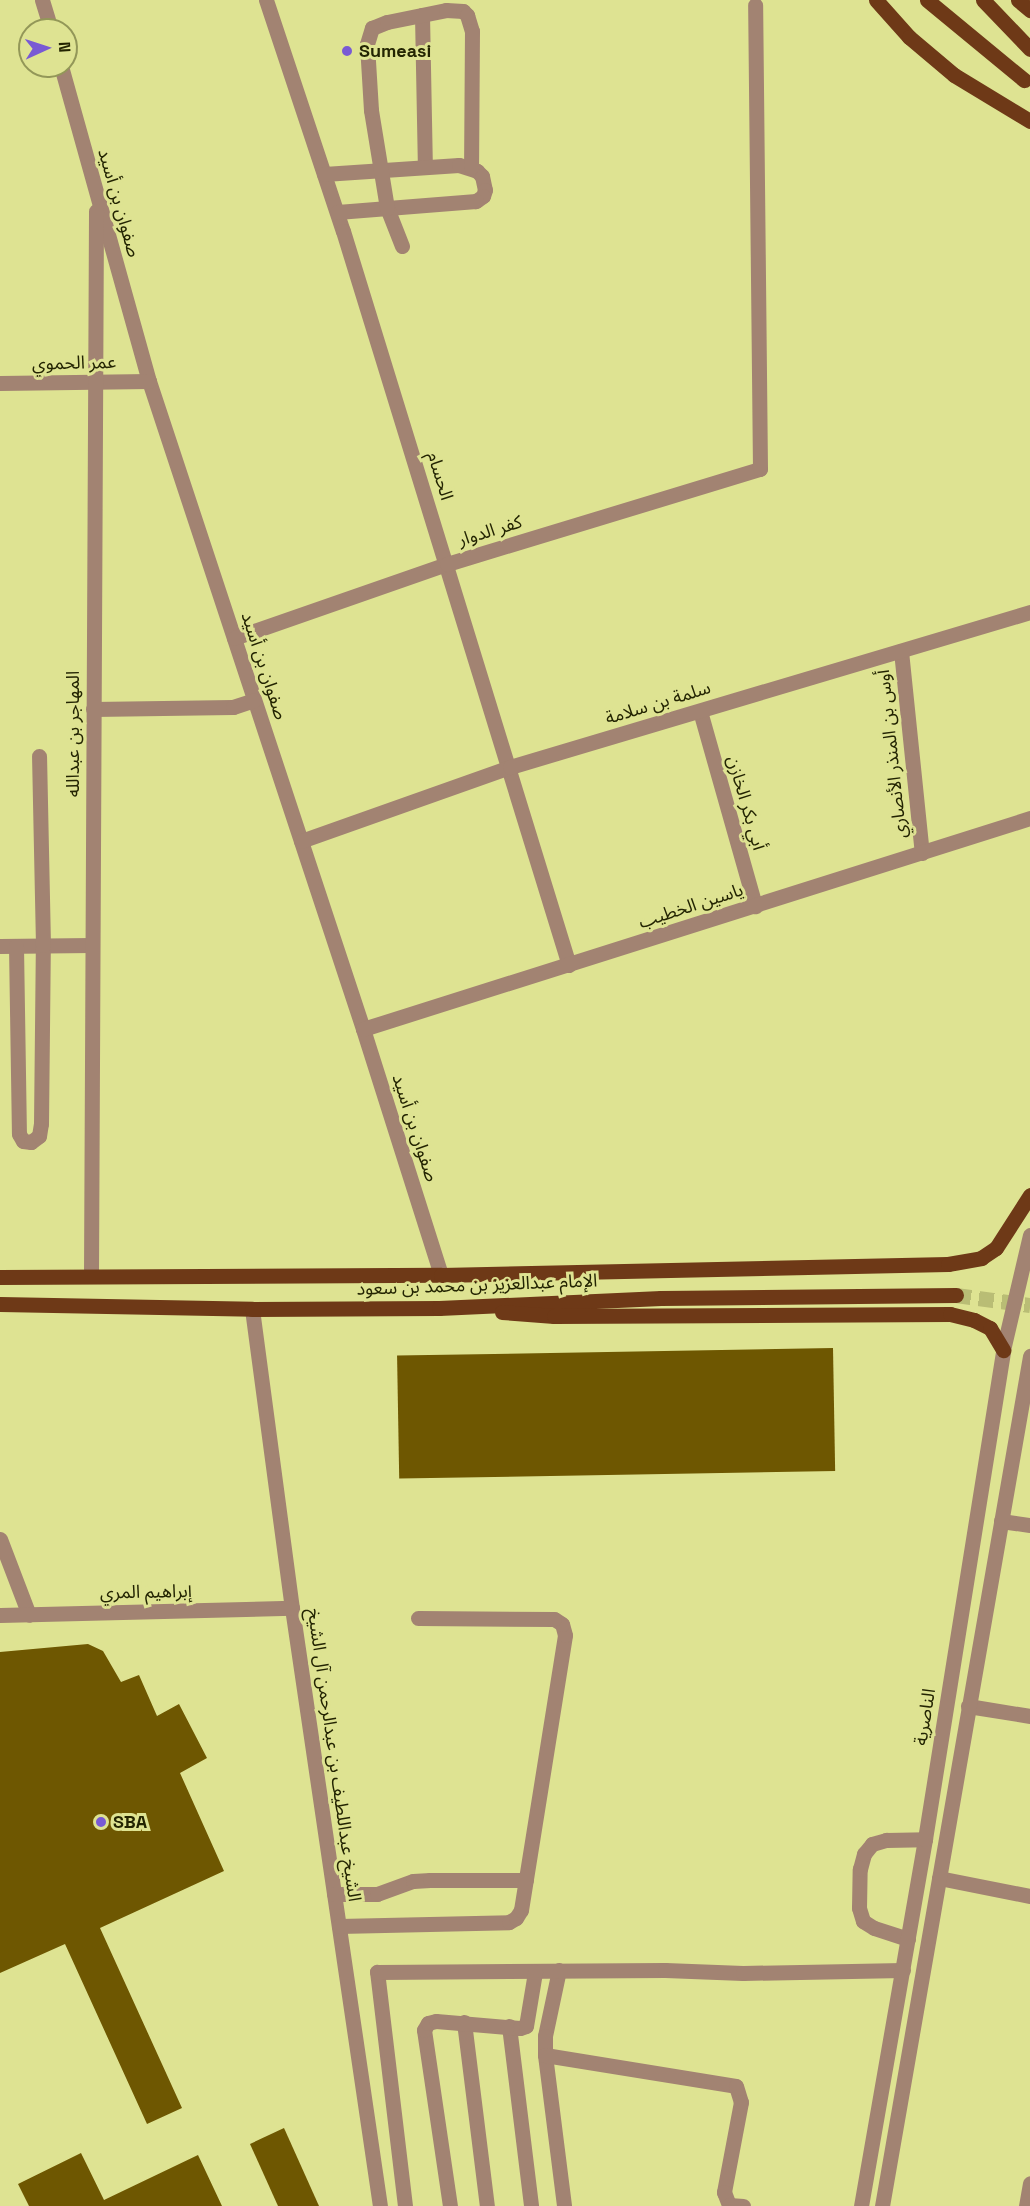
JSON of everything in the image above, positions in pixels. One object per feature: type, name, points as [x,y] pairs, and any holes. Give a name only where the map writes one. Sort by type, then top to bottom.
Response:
[{"type":"main road","points":[[876,0],[909,37],[954,75],[1027,119]]},
{"type":"main road","points":[[927,0],[1024,80]]},
{"type":"main road","points":[[983,0],[1030,49]]},
{"type":"main road","points":[[1018,0],[1030,10]]},
{"type":"main road","name":"الإمام عبدالعزيز بن محمد بن سعود","points":[[0,1277],[441,1275],[948,1264],[981,1258],[996,1248],[1030,1195]]},
{"type":"main road","name":"الإمام عبدالعزيز بن محمد بن سعود","points":[[0,1304],[252,1309],[439,1308],[661,1298],[956,1295]]},
{"type":"main road","points":[[439,1308],[555,1316],[950,1314],[974,1320],[990,1328],[1003,1350]]},
{"type":"street","points":[[42,0],[47,18]]},
{"type":"street","name":"الحسام","points":[[266,0],[337,212],[510,767],[569,965]]},
{"type":"street","name":"كفر الدوار","points":[[234,638],[447,564],[760,469],[755,5]]},
{"type":"street","points":[[402,246],[387,208],[379,170],[371,110],[367,44],[372,28],[446,10],[463,11],[472,31],[471,166]]},
{"type":"street","points":[[422,15],[425,167]]},
{"type":"street","name":"صفوان بن أسيد","points":[[64,78],[149,381],[363,1029],[441,1275]]},
{"type":"street","points":[[324,174],[471,166],[482,176],[485,190],[483,196],[476,201],[337,212]]},
{"type":"street","name":"المهاجر بن عبدالله","points":[[91,1276],[96,191]]},
{"type":"street","name":"عمر الحموي","points":[[0,382],[149,381]]},
{"type":"street","name":"سلمة بن سلامة","points":[[301,842],[510,767],[1030,612]]},
{"type":"street","name":"أوس بن المنذر الأنصاري","points":[[901,651],[922,853]]},
{"type":"street","points":[[93,710],[233,706],[254,700]]},
{"type":"street","name":"أبي بكر الخازن","points":[[700,711],[755,906]]},
{"type":"street","points":[[16,945],[19,1134],[23,1141],[32,1142],[39,1136],[41,1124],[43,945],[39,756]]},
{"type":"street","name":"ياسين الخطيب","points":[[363,1029],[1030,819]]},
{"type":"street","points":[[0,946],[92,945]]},
{"type":"street","name":"الناصرية","points":[[861,2206],[925,1839],[1003,1350],[1030,1235]]},
{"type":"street","name":"الشيخ عبداللطيف بن عبدالرحمن آل الشيخ","points":[[252,1309],[292,1608],[380,2206]]},
{"type":"street","points":[[882,2206],[1030,1356]]},
{"type":"street","points":[[1000,1521],[1030,1525]]},
{"type":"street","points":[[0,1539],[29,1614]]},
{"type":"street","name":"إبراهيم المري","points":[[0,1615],[292,1608]]},
{"type":"street","points":[[339,1926],[509,1922],[516,1918],[521,1910],[565,1635],[562,1624],[554,1619],[418,1618]]},
{"type":"street","points":[[968,1706],[1030,1716]]},
{"type":"street","points":[[908,1939],[874,1928],[864,1921],[859,1908],[860,1869],[864,1854],[872,1844],[886,1840],[925,1839]]},
{"type":"street","points":[[939,1878],[1030,1896]]},
{"type":"street","points":[[334,1894],[388,1892],[421,1880],[526,1880]]},
{"type":"street","points":[[405,2206],[377,1972],[559,1970],[743,1973],[903,1970]]},
{"type":"street","points":[[559,1970],[545,2036],[545,2055],[560,2206]]},
{"type":"street","points":[[450,2206],[424,2030],[428,2023],[436,2020],[526,2026],[536,1972]]},
{"type":"street","points":[[464,2022],[487,2206]]},
{"type":"street","points":[[509,2026],[531,2206]]},
{"type":"street","points":[[545,2055],[736,2086],[741,2102],[724,2192],[729,2205],[742,2206]]},
{"type":"street","points":[[1026,2206],[1030,2183]]},
{"type":"building","points":[[833,1348],[835,1471],[399,1479],[397,1356]]},
{"type":"building","name":"SBA","points":[[88,1644],[103,1651],[121,1682],[139,1675],[157,1716],[179,1704],[207,1758],[180,1773],[224,1871],[100,1928],[182,2108],[147,2124],[65,1944],[0,1973],[0,1652]]},
{"type":"building","points":[[284,2128],[319,2206],[278,2206],[250,2144]]},
{"type":"building","points":[[81,2153],[104,2200],[198,2155],[222,2206],[29,2206],[18,2184]]},
{"type":"tunnel","points":[[956,1295],[1030,1305]]},
{"type":"place","name":"Sumeasi","points":[[347,51]]},
{"type":"place","name":"SBA","points":[[101,1822]]}]
